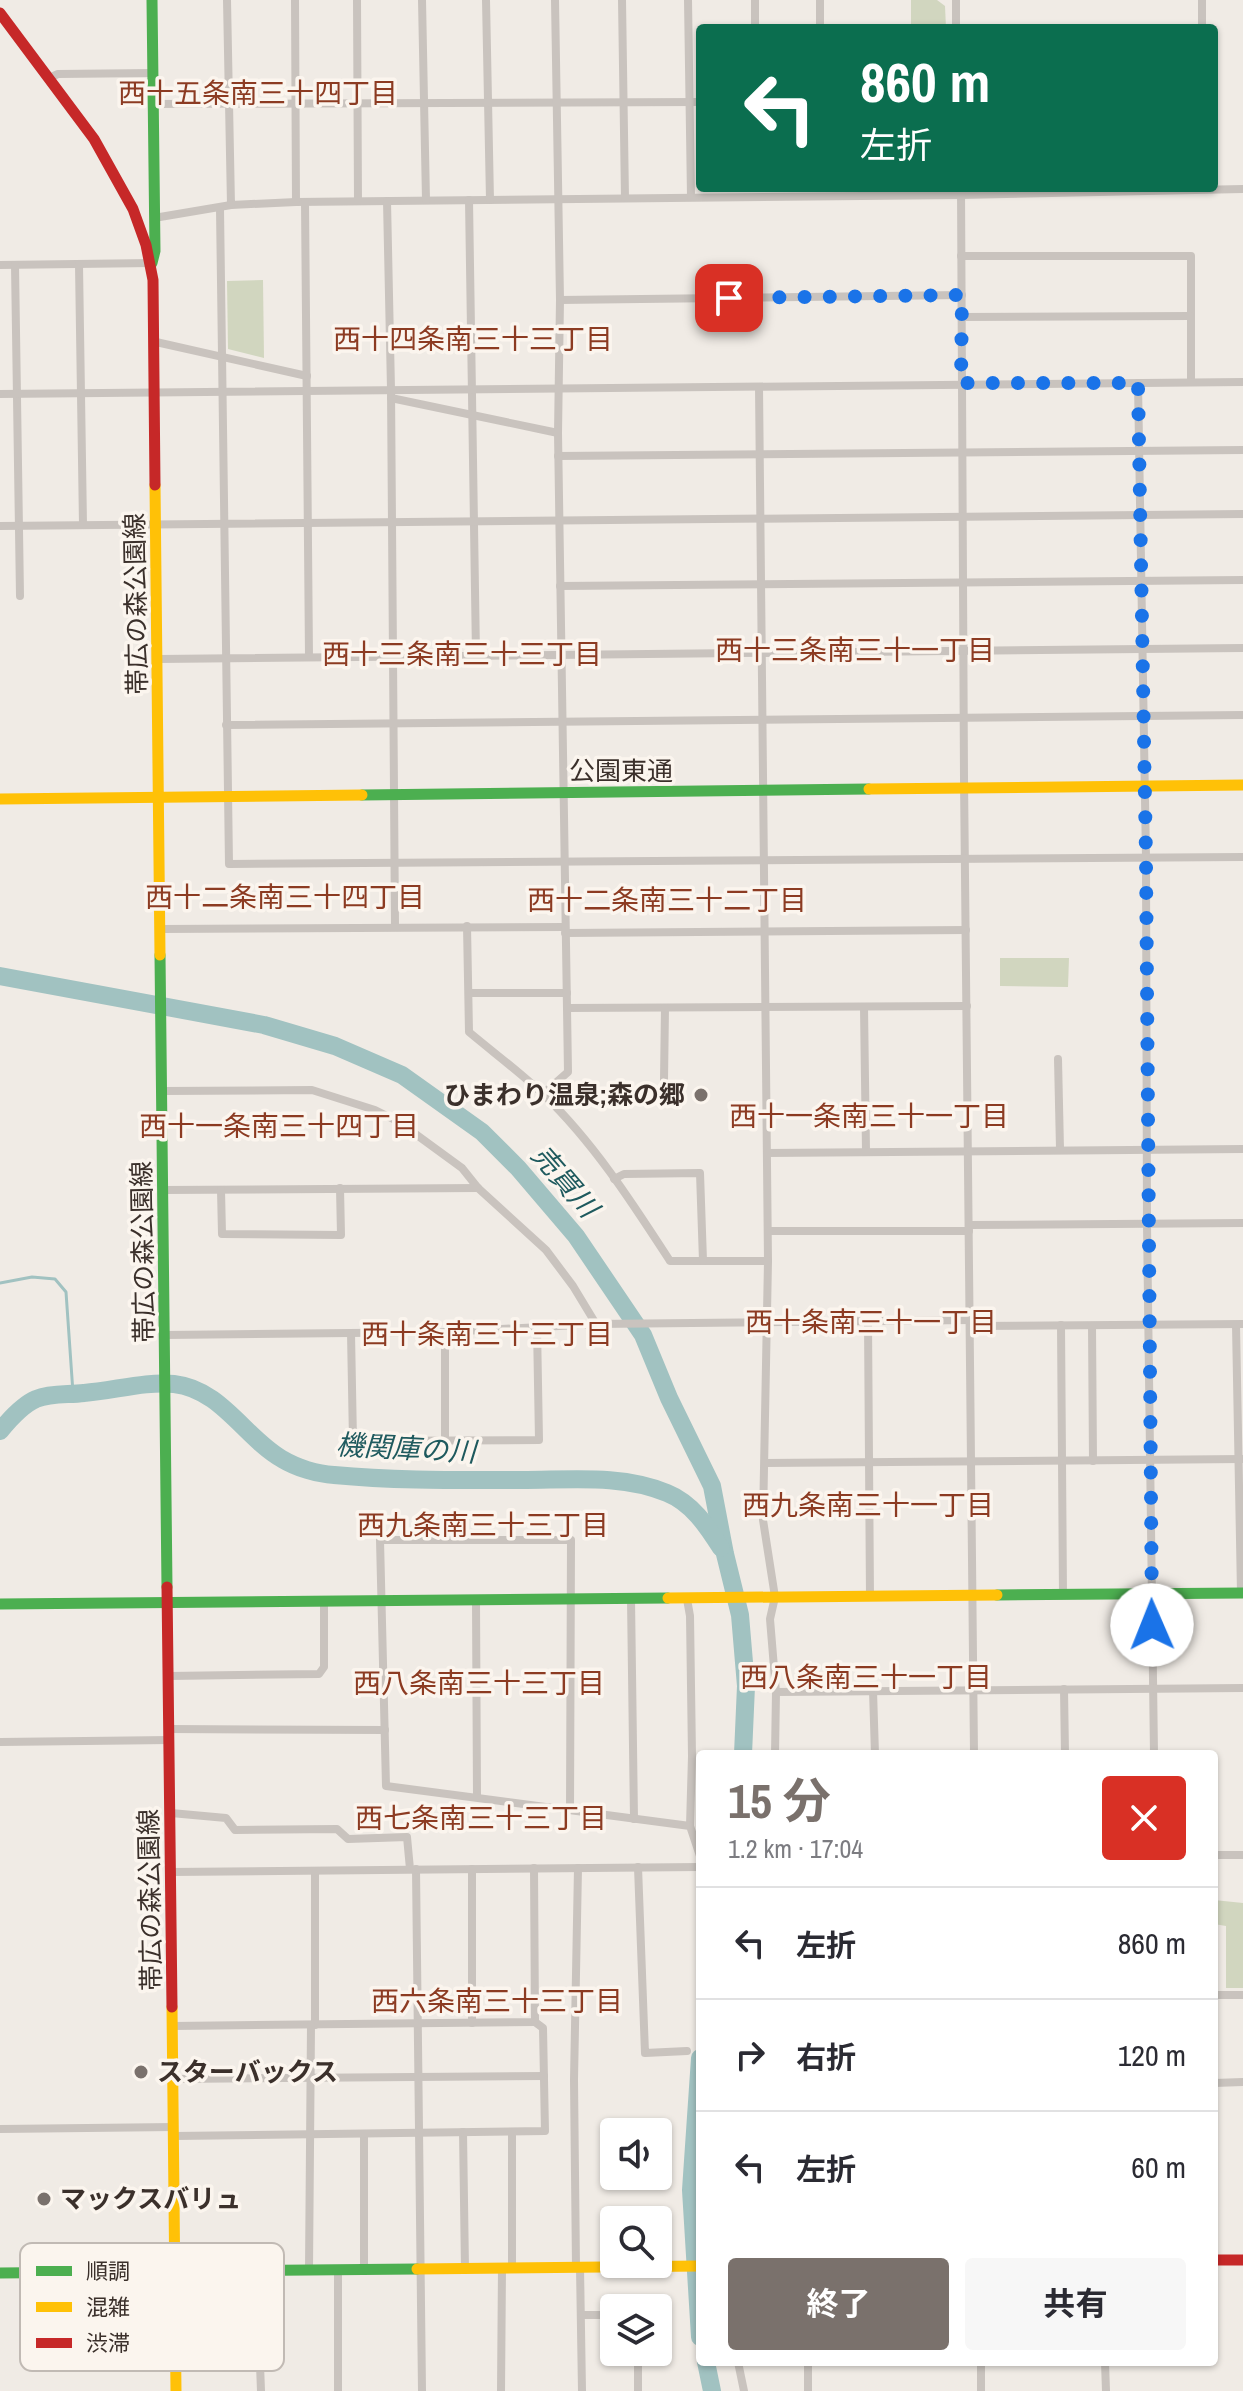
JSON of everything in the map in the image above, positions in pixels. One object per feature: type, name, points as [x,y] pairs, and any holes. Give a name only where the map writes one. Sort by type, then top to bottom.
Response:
[{"type":"street","points":[[0,265],[152,263],[155,251],[152,0]]},
{"type":"street","points":[[227,0],[231,205]]},
{"type":"street","points":[[295,0],[295,103],[307,376],[309,657]]},
{"type":"street","points":[[357,0],[358,201]]},
{"type":"street","points":[[422,0],[426,200]]},
{"type":"street","points":[[486,0],[490,200]]},
{"type":"street","points":[[543,1094],[568,1072],[558,456],[560,300],[555,0]]},
{"type":"street","points":[[622,0],[625,198]]},
{"type":"street","points":[[688,0],[691,197]]},
{"type":"street","points":[[755,0],[755,24]]},
{"type":"street","points":[[820,0],[820,24]]},
{"type":"street","points":[[956,0],[956,24]]},
{"type":"street","points":[[1202,0],[1202,24]]},
{"type":"street","name":"帯広の森公園線","points":[[0,13],[100,150],[131,207],[152,263],[156,342],[174,2243]]},
{"type":"street","points":[[49,78],[58,74],[153,73]]},
{"type":"street","points":[[153,104],[696,102]]},
{"type":"street","points":[[1218,188],[1243,189]]},
{"type":"street","points":[[154,218],[231,205],[300,202],[691,197],[756,192],[961,192],[974,1750]]},
{"type":"street","points":[[469,200],[476,655]]},
{"type":"street","points":[[387,201],[395,926]]},
{"type":"street","points":[[220,209],[229,864],[1243,857]]},
{"type":"street","points":[[961,256],[1191,256],[1191,382]]},
{"type":"street","points":[[15,265],[20,596]]},
{"type":"street","points":[[79,265],[83,525]]},
{"type":"street","points":[[560,300],[962,295]]},
{"type":"street","points":[[962,317],[1190,316]]},
{"type":"street","points":[[156,342],[307,376]]},
{"type":"street","points":[[0,394],[222,391],[391,394],[473,388],[1243,382]]},
{"type":"street","points":[[1138,383],[1146,858],[1154,1750]]},
{"type":"street","points":[[759,387],[768,1231],[763,1520],[776,1692],[775,1750]]},
{"type":"street","points":[[391,394],[473,416],[558,433]]},
{"type":"street","points":[[558,456],[1243,450]]},
{"type":"street","points":[[0,526],[1243,514]]},
{"type":"street","points":[[560,586],[1243,580]]},
{"type":"street","points":[[159,659],[1243,648]]},
{"type":"street","points":[[226,725],[1243,715]]},
{"type":"street","name":"公園東通","points":[[0,799],[1243,785]]},
{"type":"street","points":[[162,929],[467,926],[565,930],[966,930]]},
{"type":"street","points":[[467,926],[469,1032],[543,1094],[563,1115],[614,1179],[670,1261],[768,1261]]},
{"type":"street","points":[[469,993],[567,993]]},
{"type":"street","points":[[567,1008],[967,1006]]},
{"type":"street","points":[[864,1007],[866,1151]]},
{"type":"street","points":[[664,1080],[665,1008]]},
{"type":"street","points":[[1058,1059],[1060,1149]]},
{"type":"street","points":[[163,1091],[312,1090],[375,1110],[399,1122],[462,1168],[478,1188],[546,1250],[599,1324]]},
{"type":"street","points":[[767,1153],[1243,1149]]},
{"type":"street","points":[[614,1179],[624,1174],[700,1173],[703,1261]]},
{"type":"street","points":[[221,1190],[222,1234],[341,1235],[340,1188]]},
{"type":"street","points":[[164,1190],[478,1188]]},
{"type":"street","points":[[768,1231],[1243,1223]]},
{"type":"street","points":[[868,1321],[870,1597]]},
{"type":"street","points":[[0,1604],[1242,1593],[1239,1324],[662,1323],[445,1332],[166,1335]]},
{"type":"street","points":[[1061,1325],[1063,1595]]},
{"type":"street","points":[[1092,1326],[1093,1461]]},
{"type":"street","points":[[351,1333],[353,1441],[539,1440],[537,1327]]},
{"type":"street","points":[[445,1332],[445,1441]]},
{"type":"street","points":[[765,1463],[1241,1459]]},
{"type":"street","points":[[570,1810],[571,1540],[380,1540],[386,1786],[690,1826]]},
{"type":"street","points":[[693,1598],[690,1616],[690,1826],[696,1844]]},
{"type":"street","points":[[631,1599],[634,1819]]},
{"type":"street","points":[[169,1676],[319,1674],[324,1667],[324,1601]]},
{"type":"street","points":[[476,1601],[477,1797]]},
{"type":"street","points":[[776,1692],[1243,1688]]},
{"type":"street","points":[[1064,1689],[1065,1750]]},
{"type":"street","points":[[873,1690],[875,1750]]},
{"type":"street","points":[[0,1742],[170,1734],[385,1730]]},
{"type":"street","points":[[171,1813],[226,1818],[235,1830],[337,1829],[348,1839],[407,1837],[413,1869],[420,2078],[422,2391]]},
{"type":"street","points":[[1218,1855],[1243,1855]]},
{"type":"street","points":[[638,1867],[645,2053],[687,2051]]},
{"type":"street","points":[[171,1872],[696,1867]]},
{"type":"street","points":[[534,1868],[535,2022]]},
{"type":"street","points":[[578,1868],[574,2080],[582,2391]]},
{"type":"street","points":[[472,1869],[472,2023]]},
{"type":"street","points":[[309,2270],[315,1871]]},
{"type":"street","points":[[1218,1995],[1243,1995]]},
{"type":"street","points":[[0,2129],[310,2135],[545,2131],[543,2028],[535,2022],[173,2026]]},
{"type":"street","points":[[173,2079],[544,2076]]},
{"type":"street","points":[[1218,2083],[1243,2082]]},
{"type":"street","points":[[463,2132],[465,2269]]},
{"type":"street","points":[[501,2391],[512,2132]]},
{"type":"street","points":[[364,2134],[364,2269]]},
{"type":"street","points":[[1218,2260],[1243,2260]]},
{"type":"street","points":[[284,2270],[696,2266]]},
{"type":"street","points":[[338,2269],[338,2391]]},
{"type":"street","points":[[0,2273],[20,2273]]},
{"type":"street","points":[[581,2315],[600,2315]]},
{"type":"street","points":[[638,2366],[638,2391]]},
{"type":"street","points":[[739,2366],[744,2391]]},
{"type":"street","points":[[808,2366],[808,2391]]},
{"type":"street","points":[[981,2366],[981,2391]]},
{"type":"street","points":[[1105,2366],[1106,2391]]},
{"type":"street","name":"帯広の森公園線","points":[[176,2371],[176,2391]]},
{"type":"street","points":[[260,2371],[261,2391]]},
{"type":"green space","points":[[911,0],[937,0],[945,6],[946,24],[911,24]]},
{"type":"green space","points":[[263,280],[264,358],[228,349],[227,281]]},
{"type":"green space","points":[[1000,958],[1069,958],[1068,987],[1000,986]]},
{"type":"green space","points":[[1218,1900],[1243,1903],[1243,1988],[1226,1988],[1226,1926],[1218,1925]]},
{"type":"waterway","name":"売買川","points":[[0,976],[264,1025],[335,1046],[402,1075],[482,1132],[518,1168],[576,1236],[643,1335],[669,1398],[712,1486],[740,1615],[746,1686],[743,1750]]},
{"type":"waterway","points":[[0,1283],[32,1277],[55,1279],[66,1292],[73,1393]]},
{"type":"waterway","name":"機関庫の川","points":[[0,1431],[21,1409],[42,1397],[174,1384],[206,1395],[269,1450],[307,1470],[381,1478],[596,1479],[632,1483],[676,1497],[691,1509],[721,1548]]},
{"type":"waterway","name":"売買川","points":[[696,2117],[691,2190],[696,2272]]},
{"type":"waterway","name":"売買川","points":[[707,2366],[712,2391]]},
{"type":"traffic: fast","points":[[152,0],[155,251],[152,263]]},
{"type":"traffic: fast","points":[[362,795],[869,789]]},
{"type":"traffic: fast","points":[[160,955],[167,1587]]},
{"type":"traffic: fast","points":[[997,1595],[1243,1593]]},
{"type":"traffic: fast","points":[[0,1604],[668,1598]]},
{"type":"traffic: fast","points":[[284,2270],[417,2269]]},
{"type":"traffic: fast","points":[[0,2273],[20,2273]]},
{"type":"traffic: slow","points":[[155,485],[160,955]]},
{"type":"traffic: slow","points":[[869,789],[1243,785]]},
{"type":"traffic: slow","points":[[0,799],[362,795]]},
{"type":"traffic: slow","points":[[668,1598],[997,1595]]},
{"type":"traffic: slow","points":[[172,2007],[174,2243]]},
{"type":"traffic: slow","points":[[417,2269],[696,2266]]},
{"type":"traffic: slow","points":[[176,2371],[176,2391]]},
{"type":"traffic: jam","points":[[0,13],[94,139],[133,209],[146,245],[153,280],[155,485]]},
{"type":"traffic: jam","points":[[167,1587],[172,2007]]},
{"type":"traffic: jam","points":[[1218,2260],[1243,2260]]},
{"type":"place","name":"ひまわり温泉;森の郷","points":[[701,1095]]},
{"type":"place","name":"スターバックス","points":[[141,2072]]},
{"type":"place","name":"マックスバリュ","points":[[44,2199]]},
{"type":"district","name":"西十五条南三十四丁目","points":[[258,93]]},
{"type":"district","name":"西十四条南三十三丁目","points":[[473,339]]},
{"type":"district","name":"西十三条南三十一丁目","points":[[855,650]]},
{"type":"district","name":"西十三条南三十三丁目","points":[[462,654]]},
{"type":"district","name":"西十二条南三十四丁目","points":[[285,897]]},
{"type":"district","name":"西十二条南三十二丁目","points":[[667,900]]},
{"type":"district","name":"西十一条南三十一丁目","points":[[869,1116]]},
{"type":"district","name":"西十一条南三十四丁目","points":[[279,1126]]},
{"type":"district","name":"西十条南三十一丁目","points":[[871,1322]]},
{"type":"district","name":"西十条南三十三丁目","points":[[487,1334]]},
{"type":"district","name":"西九条南三十一丁目","points":[[868,1505]]},
{"type":"district","name":"西九条南三十三丁目","points":[[483,1525]]},
{"type":"district","name":"西八条南三十一丁目","points":[[866,1677]]},
{"type":"district","name":"西八条南三十三丁目","points":[[479,1683]]},
{"type":"district","name":"西七条南三十三丁目","points":[[481,1818]]},
{"type":"district","name":"西六条南三十三丁目","points":[[497,2001]]},
{"type":"route","points":[[729,298],[962,295],[961,383],[1138,383],[1146,858],[1152,1625]]}]
